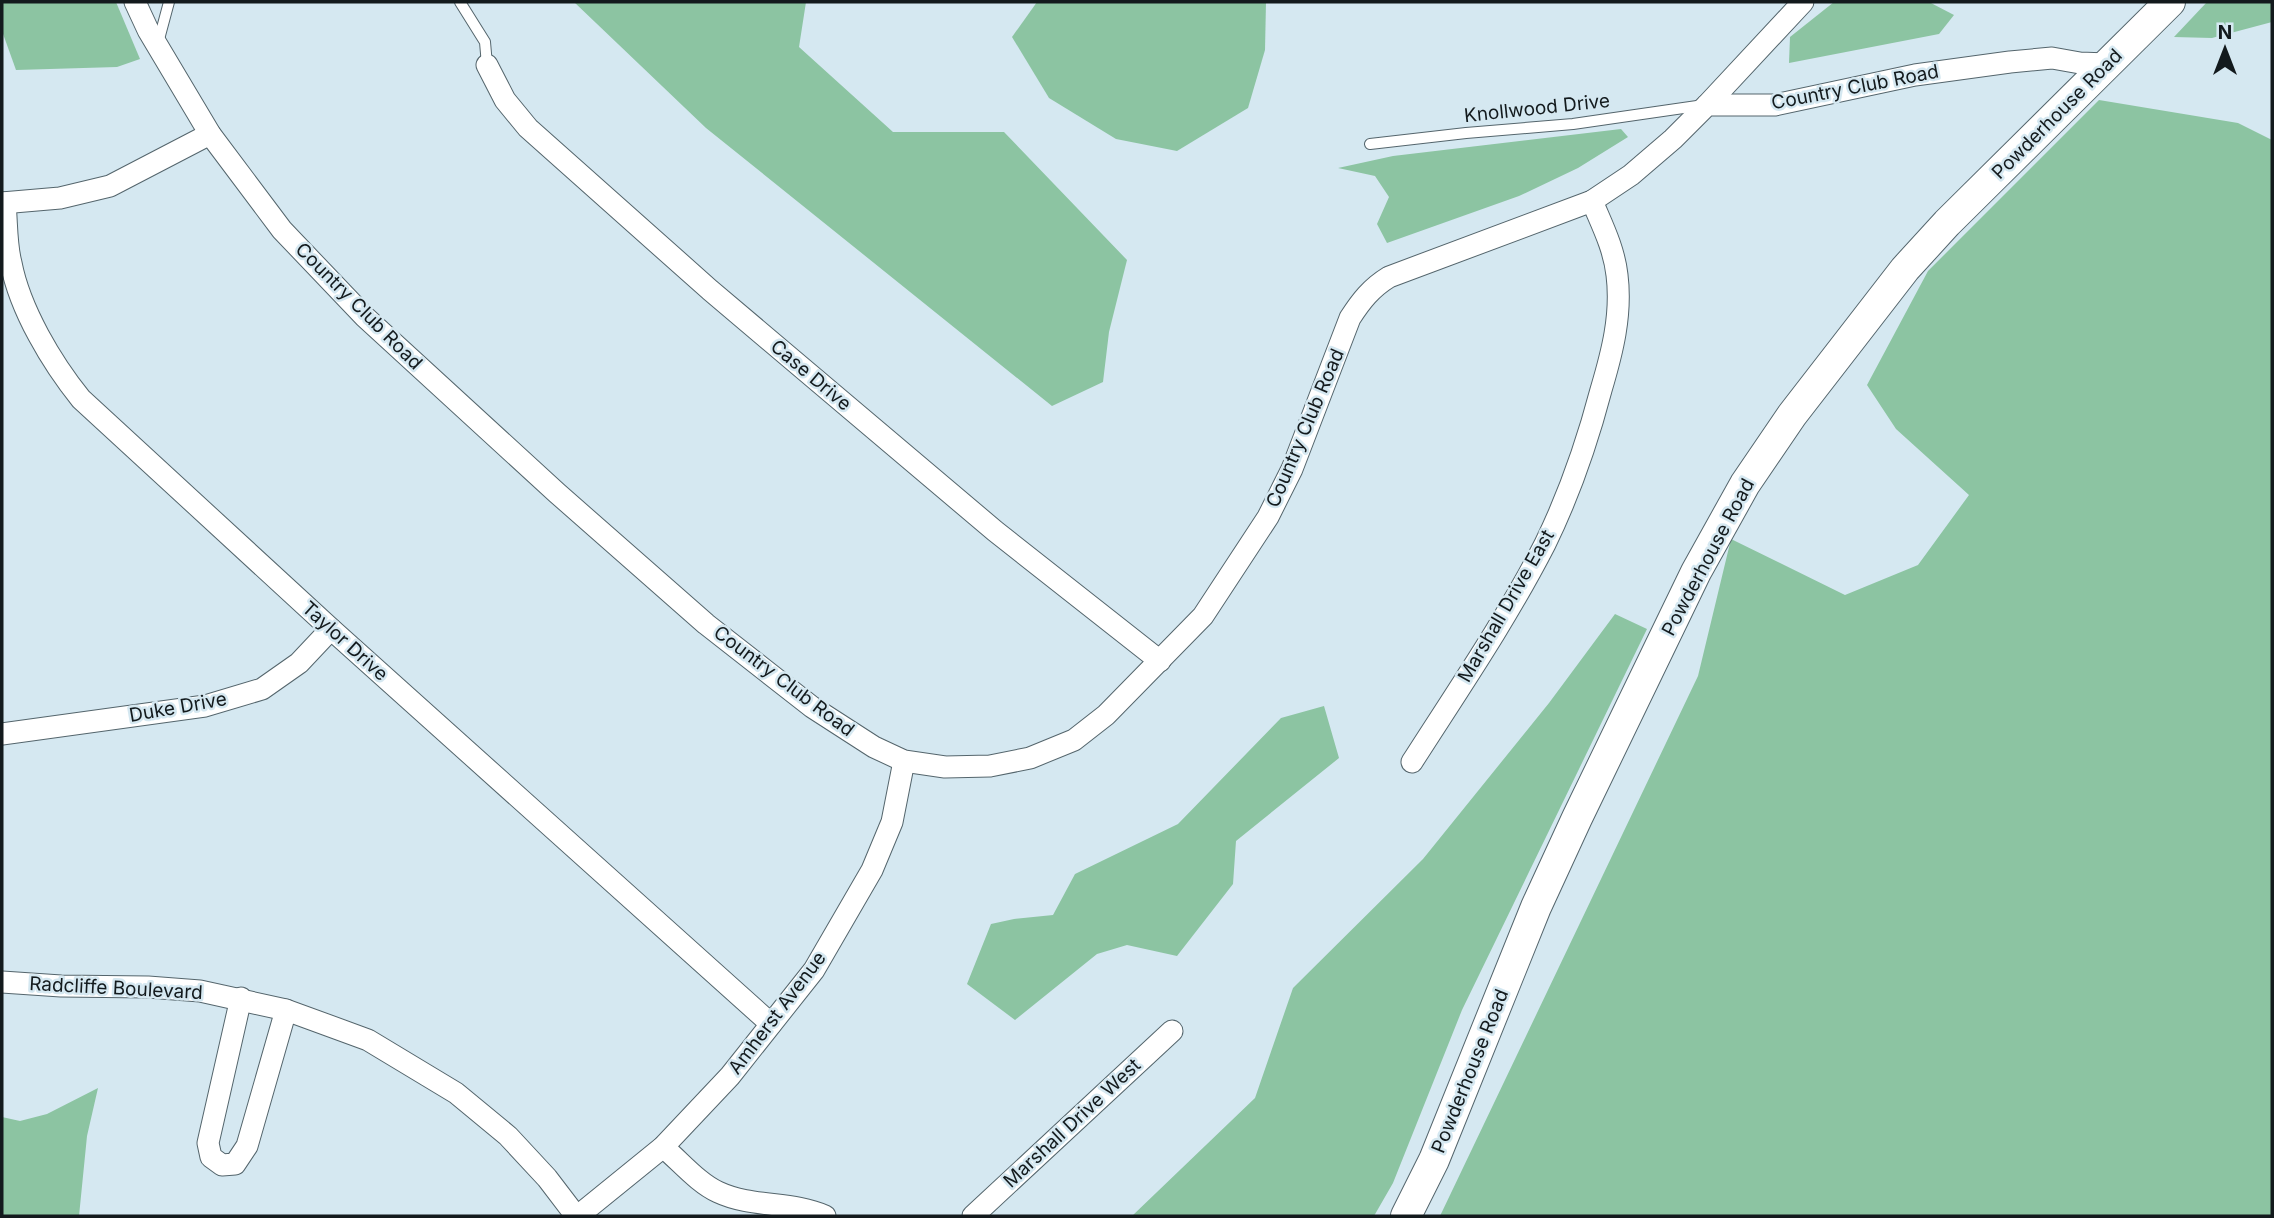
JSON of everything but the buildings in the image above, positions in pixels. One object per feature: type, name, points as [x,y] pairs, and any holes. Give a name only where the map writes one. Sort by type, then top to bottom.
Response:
[{"type":"street","name":"Country Club Road","points":[[135,2],[210,134],[282,230],[365,317],[557,493],[706,624],[811,707],[874,747],[904,761],[945,768],[979,767],[1030,758],[1074,740],[1106,715],[1203,616],[1268,517],[1292,469],[1350,318],[1360,301],[1374,286],[1409,268],[1591,201],[1631,175],[1707,105],[1775,105],[1915,75],[2010,62],[2052,58],[2107,64]]},
{"type":"street","points":[[1707,105],[1803,2]]},
{"type":"street","name":"Powderhouse Road","points":[[1406,1216],[1434,1160],[1548,881],[1696,572],[1745,484],[1792,415],[1905,269],[1947,223],[2170,2]]},
{"type":"street","name":"Case Drive","points":[[487,65],[505,100],[528,128],[700,281],[995,531],[1160,661]]},
{"type":"street","points":[[3,203],[60,198],[110,186],[210,134]]},
{"type":"street","name":"Marshall Drive East","points":[[1412,762],[1508,611],[1546,543],[1587,445],[1613,347],[1618,310],[1618,276],[1612,248],[1591,201]]},
{"type":"street","name":"Taylor Drive","points":[[3,203],[10,262],[17,284],[46,351],[81,399],[331,629],[771,1024]]},
{"type":"street","name":"Duke Drive","points":[[2,734],[205,706],[262,689],[299,663],[331,629]]},
{"type":"street","name":"Amherst Avenue","points":[[577,1216],[663,1147],[730,1076],[814,970],[872,870],[892,822],[904,761]]},
{"type":"street","name":"Radcliffe Boulevard","points":[[2,982],[200,990],[286,1010],[368,1040],[456,1093],[516,1145],[577,1216]]},
{"type":"street","points":[[241,998],[208,1143],[211,1157],[222,1165],[235,1164],[247,1146],[286,1010]]},
{"type":"street","name":"Marshall Drive West","points":[[973,1216],[1172,1031]]},
{"type":"street","points":[[663,1147],[719,1193],[755,1202],[810,1209],[825,1216]]},
{"type":"lane","points":[[158,45],[169,2]]},
{"type":"lane","points":[[460,2],[485,42],[487,65]]},
{"type":"lane","name":"Knollwood Drive","points":[[1370,144],[1573,124],[1707,105]]},
{"type":"green space","points":[[2,2],[116,2],[140,59],[117,67],[16,70],[2,31]]},
{"type":"green space","points":[[574,2],[806,2],[799,47],[893,132],[1004,132],[1127,260],[1109,332],[1103,382],[1052,406],[706,128]]},
{"type":"green space","points":[[1037,2],[1266,2],[1265,50],[1248,108],[1177,151],[1116,139],[1049,98],[1012,37]]},
{"type":"green space","points":[[1834,2],[1929,2],[1954,15],[1939,34],[1789,63],[1790,37]]},
{"type":"green space","points":[[2207,2],[2272,2],[2272,22],[2212,38],[2174,37]]},
{"type":"green space","points":[[2099,100],[2238,123],[2272,140],[2272,1216],[1440,1216],[1698,676],[1731,539],[1845,595],[1918,565],[1969,495],[1896,429],[1867,385],[1928,271]]},
{"type":"green space","points":[[1621,129],[1628,137],[1578,168],[1519,196],[1387,243],[1377,224],[1389,197],[1375,176],[1338,168],[1393,156]]},
{"type":"green space","points":[[1615,614],[1647,629],[1462,1010],[1393,1183],[1374,1216],[1132,1216],[1255,1098],[1293,988],[1423,859],[1549,703]]},
{"type":"green space","points":[[1324,706],[1339,758],[1236,841],[1233,884],[1177,956],[1127,945],[1097,954],[1015,1020],[967,984],[991,924],[1053,915],[1075,874],[1178,824],[1281,718]]},
{"type":"green space","points":[[98,1088],[87,1136],[79,1216],[2,1216],[2,1117],[20,1121],[47,1114]]}]
